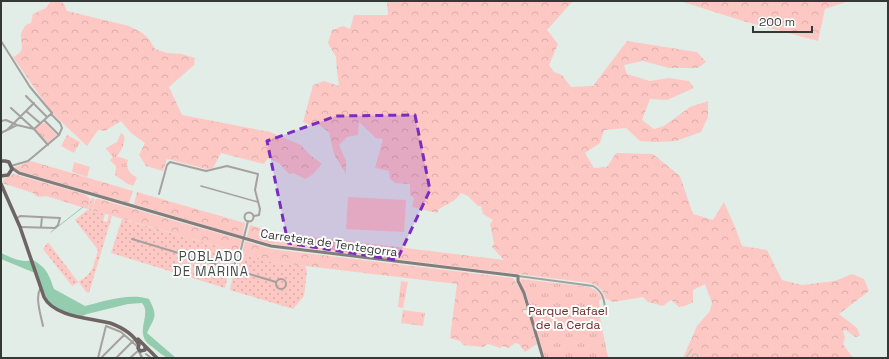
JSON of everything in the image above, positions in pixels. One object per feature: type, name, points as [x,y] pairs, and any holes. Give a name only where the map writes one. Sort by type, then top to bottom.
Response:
[{"type":"main road","points":[[1,180],[3,176],[10,174],[12,167],[9,162],[2,160]]},
{"type":"main road","name":"Carretera de Tentegorra","points":[[12,167],[14,171],[19,173],[276,247],[518,276]]},
{"type":"main road","name":"Carretera de Tentegorra","points":[[10,174],[14,172],[19,173]]},
{"type":"main road","points":[[1,184],[20,227],[46,302],[54,309],[68,314],[120,327],[131,335],[142,349],[157,358]]},
{"type":"main road","points":[[518,276],[518,282],[524,293],[543,358]]},
{"type":"main road","points":[[108,324],[121,326],[134,335],[142,349]]},
{"type":"street","points":[[1,41],[28,84],[60,123],[62,128],[59,135],[28,161],[12,167]]},
{"type":"street","points":[[26,96],[47,117]]},
{"type":"street","points":[[8,129],[34,103]]},
{"type":"street","points":[[11,108],[34,129],[48,145]]},
{"type":"street","points":[[26,111],[40,123]]},
{"type":"street","points":[[34,129],[52,113]]},
{"type":"street","points":[[1,120],[6,120],[17,125],[34,129]]},
{"type":"street","points":[[44,120],[59,135]]},
{"type":"street","points":[[1,133],[17,125]]},
{"type":"street","points":[[159,194],[167,165],[170,162],[206,170],[227,166],[258,174],[255,187],[260,212],[259,215],[254,216],[252,220],[248,222],[239,255],[234,265],[230,265],[228,268]]},
{"type":"street","points":[[202,186],[258,202]]},
{"type":"street","points":[[248,222],[244,218],[246,213],[251,212],[254,216]]},
{"type":"street","points":[[16,219],[20,216],[60,218],[58,225],[55,228],[20,227]]},
{"type":"street","points":[[41,227],[42,217]]},
{"type":"street","points":[[132,239],[228,268],[230,273],[234,273],[236,270]]},
{"type":"street","points":[[234,265],[236,270]]},
{"type":"street","points":[[236,270],[276,282],[282,279],[285,282],[285,286],[282,289],[278,288],[276,286],[276,282]]},
{"type":"street","name":"Carretera de Tentegorra","points":[[518,276],[593,286],[599,289],[602,293],[605,308]]},
{"type":"street","points":[[41,288],[38,293],[38,301],[43,326]]},
{"type":"street","points":[[100,358],[108,324],[125,334],[151,358]]},
{"type":"street","points":[[100,358],[125,334]]},
{"type":"street","points":[[116,358],[133,341]]},
{"type":"street","points":[[142,349],[142,358]]},
{"type":"street","points":[[130,358],[142,349]]},
{"type":"highlighted area","points":[[415,115],[430,190],[397,260],[288,243],[267,141],[336,116]]},
{"type":"green space","points":[[51,1],[60,1],[64,4],[67,11],[129,26],[141,32],[149,39],[155,49],[167,53],[181,54],[195,58],[194,65],[169,87],[182,115],[270,132],[301,145],[310,155],[322,164],[312,175],[305,179],[294,173],[289,174],[279,163],[268,158],[264,164],[221,153],[213,168],[207,169],[167,159],[163,171],[146,166],[139,155],[145,143],[131,133],[121,121],[105,131],[98,130],[87,146],[52,113],[13,57],[20,53],[22,48],[21,34],[26,25],[31,23],[33,14],[46,8]]},
{"type":"green space","points":[[387,1],[573,1],[547,30],[558,44],[549,65],[554,72],[562,75],[571,87],[593,86],[627,41],[697,52],[706,62],[698,68],[669,68],[643,61],[624,65],[627,74],[650,81],[669,78],[689,81],[694,88],[667,100],[650,99],[642,120],[654,129],[664,126],[690,107],[708,101],[708,117],[701,132],[676,141],[656,142],[640,141],[626,128],[604,130],[600,143],[585,153],[594,168],[607,167],[616,153],[653,154],[680,176],[693,214],[713,220],[724,202],[742,246],[767,250],[782,280],[802,285],[835,281],[852,274],[864,279],[869,291],[839,314],[857,328],[860,336],[855,337],[846,330],[843,331],[845,337],[843,344],[853,358],[683,358],[697,326],[710,311],[712,303],[705,284],[693,290],[693,302],[685,306],[679,307],[671,300],[663,306],[648,302],[643,297],[613,302],[605,298],[600,289],[591,283],[272,244],[247,237],[250,225],[274,232],[504,260],[492,247],[494,243],[490,224],[493,220],[483,214],[481,206],[478,206],[468,196],[461,193],[455,200],[439,209],[437,213],[412,207],[414,198],[410,195],[410,184],[395,183],[390,179],[389,171],[375,168],[383,139],[376,138],[359,122],[358,135],[347,137],[339,145],[346,161],[346,174],[334,154],[329,132],[319,125],[312,126],[303,122],[313,85],[324,81],[339,86],[336,57],[328,43],[332,30],[343,26],[350,29],[354,15],[388,15]]},
{"type":"green space","points":[[680,1],[849,1],[825,9],[818,41],[743,21]]},
{"type":"green space","points":[[45,123],[57,135],[48,143],[35,129],[40,124]]},
{"type":"green space","points":[[121,133],[124,135],[124,143],[117,156],[128,160],[127,166],[129,170],[137,178],[133,186],[115,175],[116,166],[110,160],[113,157],[106,149],[117,142]]},
{"type":"green space","points":[[67,135],[80,142],[74,153],[61,146]]},
{"type":"green space","points":[[31,161],[133,191],[129,203],[19,171],[14,168]]},
{"type":"green space","points":[[74,162],[90,167],[87,177],[72,172]]},
{"type":"green space","points":[[13,174],[84,194],[90,198],[88,209],[46,196],[40,197],[34,195],[33,193],[2,183],[4,179]]},
{"type":"green space","points":[[137,192],[245,223],[243,235],[242,236],[134,204]]},
{"type":"green space","points":[[348,197],[406,200],[404,232],[346,229]]},
{"type":"green space","points":[[91,198],[95,199],[92,210],[105,214],[103,221],[107,222],[109,215],[112,216],[89,293],[86,292],[79,282],[72,286],[43,249],[48,242],[78,282],[90,272],[94,265],[98,250],[75,220],[87,210],[92,211],[88,209]]},
{"type":"green space","points":[[96,199],[242,240],[238,252],[92,210]]},
{"type":"green space","points":[[122,219],[238,252],[233,262],[225,265],[224,269],[228,275],[225,288],[111,253]]},
{"type":"green space","points":[[245,241],[271,249],[513,278],[522,292],[527,310],[523,310],[523,312],[530,317],[537,344],[525,352],[519,344],[515,343],[509,348],[502,346],[501,348],[488,344],[483,347],[463,345],[460,341],[450,338],[457,284],[272,262],[242,253]]},
{"type":"green space","points":[[242,253],[272,262],[305,266],[307,271],[304,296],[293,309],[230,290],[233,275],[239,273],[240,270],[237,264]]},
{"type":"green space","name":"Parque Rafael de la Cerda","points":[[521,279],[589,287],[597,291],[602,298],[599,301],[600,318],[608,357],[545,358],[526,293],[520,283]]},
{"type":"green space","points":[[401,281],[408,282],[403,308],[398,307]]},
{"type":"green space","points":[[403,310],[425,313],[423,326],[401,323]]},
{"type":"shaded area","points":[[1,253],[17,260],[33,260],[38,263],[47,272],[54,289],[85,306],[125,297],[141,297],[149,299],[154,310],[154,320],[147,333],[176,358],[163,356],[145,340],[143,330],[145,311],[142,303],[128,304],[80,317],[68,314],[49,304],[35,273],[1,259]]},
{"type":"waterway","points":[[51,232],[83,207]]},
{"type":"waterway","points":[[686,358],[692,349]]},
{"type":"district","name":"POBLADO DE MARINA","points":[[211,264]]}]
